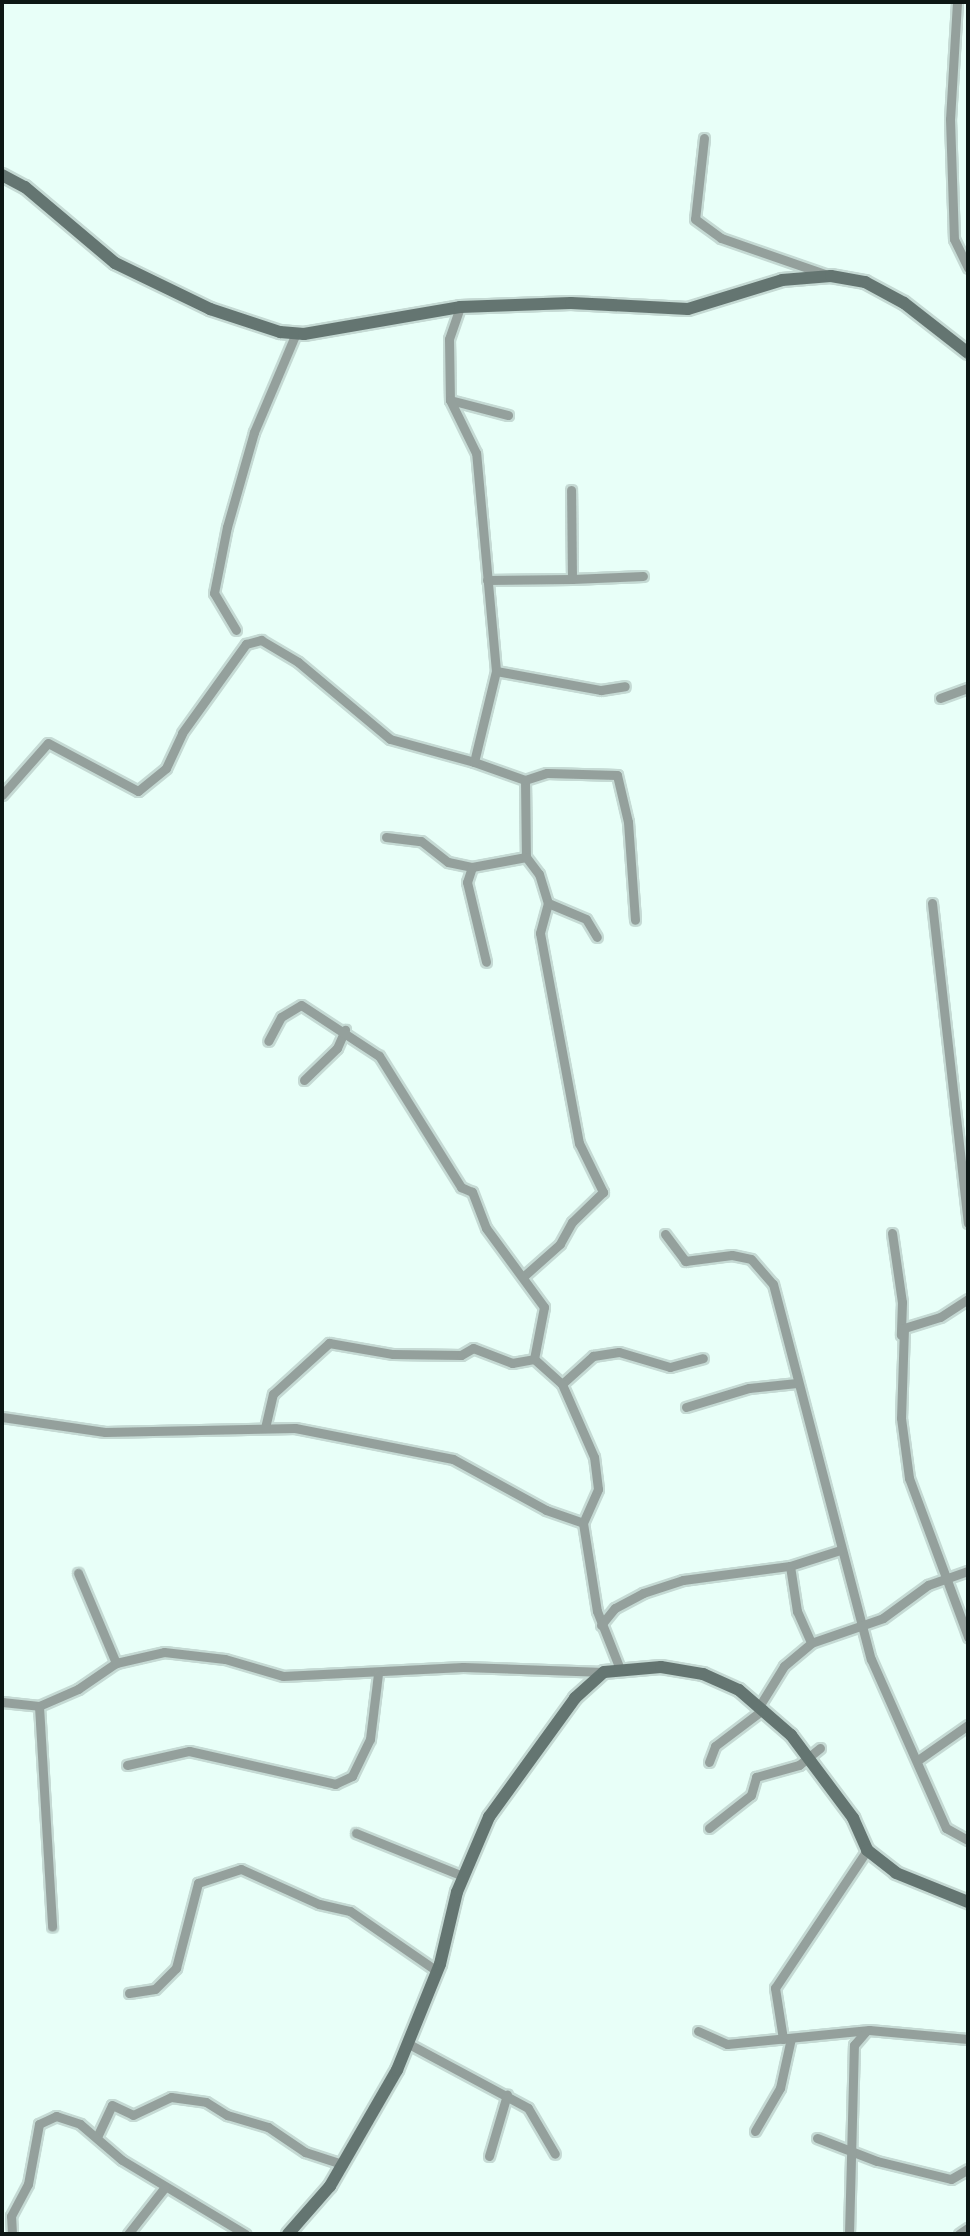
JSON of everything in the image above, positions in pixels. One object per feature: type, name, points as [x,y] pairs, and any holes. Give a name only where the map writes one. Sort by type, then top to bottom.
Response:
[{"type":"street","points":[[957,2],[950,119],[954,239],[968,268]]},
{"type":"street","points":[[704,138],[695,219],[721,238],[831,276],[865,282],[904,303],[968,353]]},
{"type":"street","points":[[2,175],[25,187],[115,263],[210,309],[296,333],[460,307],[571,303],[664,311],[782,280],[831,276]]},
{"type":"street","points":[[460,307],[449,339],[450,400],[476,453],[496,671],[474,762]]},
{"type":"street","points":[[236,630],[214,593],[227,527],[259,417],[296,333]]},
{"type":"street","points":[[450,400],[508,415]]},
{"type":"street","points":[[571,490],[572,579]]},
{"type":"street","points":[[487,580],[643,576]]},
{"type":"street","points":[[2,795],[48,743],[138,791],[166,768],[182,733],[246,644],[261,640],[298,662],[390,739],[474,762],[525,780],[547,773],[617,775],[628,822],[635,920]]},
{"type":"street","points":[[496,671],[601,690],[625,686]]},
{"type":"street","points":[[940,698],[968,688]]},
{"type":"street","points":[[524,1276],[560,1244],[572,1222],[603,1192],[579,1143],[540,933],[548,903],[539,874],[526,857],[525,780]]},
{"type":"street","points":[[386,837],[421,841],[448,862],[472,867],[526,857]]},
{"type":"street","points":[[472,867],[467,882],[486,962]]},
{"type":"street","points":[[548,903],[586,919],[597,937]]},
{"type":"street","points":[[932,903],[968,1223]]},
{"type":"street","points":[[268,1041],[281,1017],[301,1005],[345,1030],[379,1056],[461,1187],[472,1192],[486,1228],[544,1307],[534,1359]]},
{"type":"street","points":[[304,1080],[337,1048],[345,1030]]},
{"type":"street","points":[[892,1233],[901,1342],[903,1451],[968,1637]]},
{"type":"street","points":[[665,1234],[685,1261],[732,1255],[751,1259],[773,1284],[840,1550],[871,1659],[946,1828],[968,1840]]},
{"type":"street","points":[[901,1342],[904,1328],[940,1317],[968,1299]]},
{"type":"street","points":[[265,1428],[273,1394],[329,1343],[393,1354],[461,1355],[473,1348],[512,1363],[534,1359]]},
{"type":"street","points":[[562,1384],[593,1356],[619,1352],[670,1367],[703,1358]]},
{"type":"street","points":[[534,1359],[562,1384],[594,1457],[598,1489],[583,1523],[601,1625],[620,1669]]},
{"type":"street","points":[[686,1407],[749,1388],[797,1383]]},
{"type":"street","points":[[2,1417],[105,1432],[295,1428],[453,1459],[546,1510],[583,1523]]},
{"type":"street","points":[[601,1625],[629,1597],[683,1580],[790,1566],[840,1550]]},
{"type":"street","points":[[790,1566],[797,1611],[811,1643]]},
{"type":"street","points":[[709,1762],[715,1746],[762,1707],[784,1666],[811,1643],[863,1626],[945,1578],[968,1571]]},
{"type":"street","points":[[78,1573],[116,1663]]},
{"type":"street","points":[[2,1702],[39,1706],[78,1689],[116,1663],[164,1652],[225,1659],[283,1676],[378,1674],[463,1667],[604,1672],[661,1667],[703,1674],[762,1707],[809,1758],[853,1818],[867,1850],[896,1873],[968,1902]]},
{"type":"street","points":[[288,2234],[343,2164],[407,2043],[437,1971],[463,1876],[489,1817],[575,1698],[604,1672]]},
{"type":"street","points":[[127,1765],[189,1751],[335,1784],[352,1776],[370,1739],[378,1674]]},
{"type":"street","points":[[39,1706],[52,1927]]},
{"type":"street","points":[[918,1760],[968,1725]]},
{"type":"street","points":[[709,1828],[751,1795],[762,1772],[790,1769],[820,1748]]},
{"type":"street","points":[[356,1833],[463,1876]]},
{"type":"street","points":[[755,2131],[780,2088],[787,2038],[775,1988],[867,1850]]},
{"type":"street","points":[[129,1993],[155,1989],[176,1968],[198,1883],[241,1869],[319,1904],[350,1911],[437,1971]]},
{"type":"street","points":[[849,2234],[854,2045],[869,2030]]},
{"type":"street","points":[[698,2031],[727,2044],[869,2030],[968,2039]]},
{"type":"street","points":[[407,2043],[528,2108],[555,2154]]},
{"type":"street","points":[[489,2156],[507,2095]]},
{"type":"street","points":[[97,2137],[112,2105],[133,2115],[171,2097],[206,2102],[227,2115],[268,2127],[305,2152],[343,2164]]},
{"type":"street","points":[[12,2234],[6,2216],[28,2184],[44,2118],[69,2119],[165,2187],[245,2234]]},
{"type":"street","points":[[817,2138],[852,2153],[951,2179],[968,2169]]},
{"type":"street","points":[[128,2234],[165,2187]]},
{"type":"street","points":[[959,2234],[968,2228]]}]
